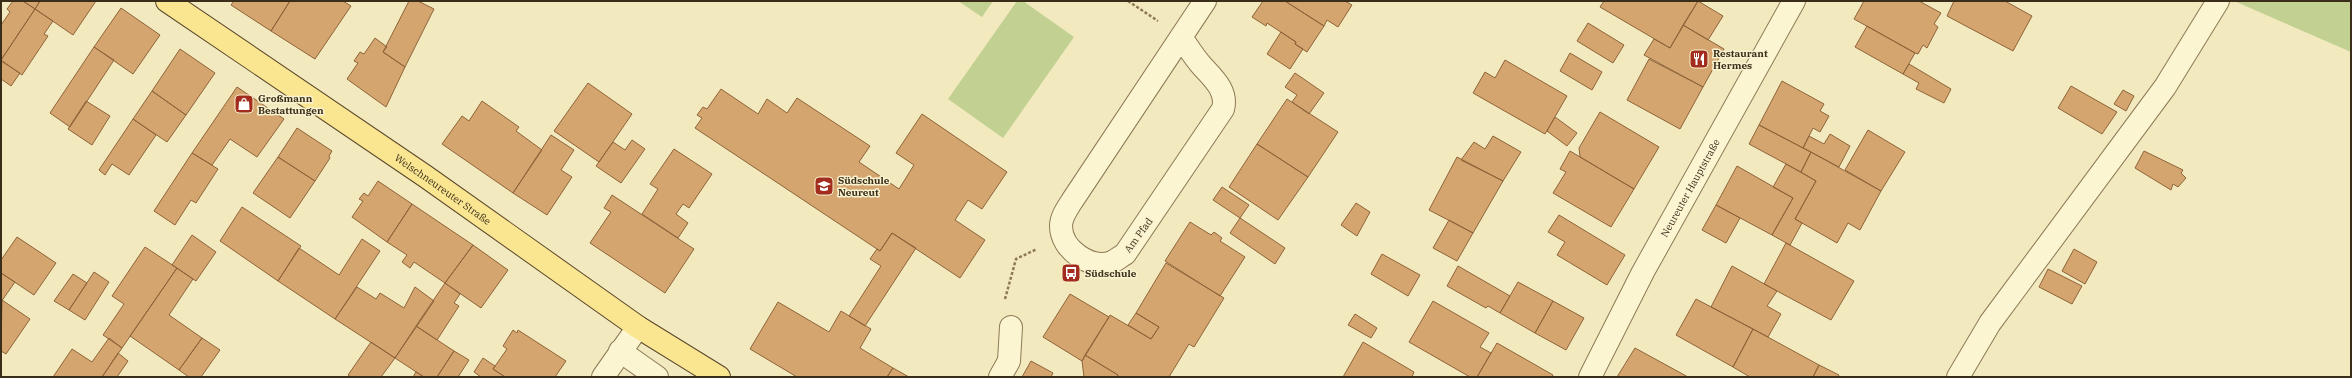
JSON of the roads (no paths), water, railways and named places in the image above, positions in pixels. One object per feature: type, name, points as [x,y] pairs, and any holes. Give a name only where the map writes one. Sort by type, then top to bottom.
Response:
[{"type":"main road","name":"Welschneureuter Straße","points":[[167,1],[425,176],[638,327],[719,377]]},
{"type":"street","points":[[1181,37],[1206,1]]},
{"type":"street","name":"Neureuter Hauptstraße","points":[[1590,377],[1644,272],[1794,1]]},
{"type":"street","points":[[1958,377],[1990,323],[2165,87],[2218,1]]},
{"type":"street","name":"Am Pfad","points":[[1181,37],[1201,65],[1217,83],[1225,102],[1223,109],[1125,254],[1112,262],[1096,264],[1081,258],[1068,246],[1062,236],[1061,226],[1064,214],[1181,37]]},
{"type":"street","points":[[603,377],[638,327]]},
{"type":"street","points":[[1000,377],[1009,361],[1011,327]]},
{"type":"street","points":[[620,351],[657,377]]},
{"type":"place","name":"Restaurant Hermes","points":[[1699,59]]},
{"type":"place","name":"Großmann Bestattungen","points":[[244,104]]},
{"type":"place","name":"Südschule Neureut","points":[[824,186]]},
{"type":"place","name":"Südschule","points":[[1071,273]]}]
